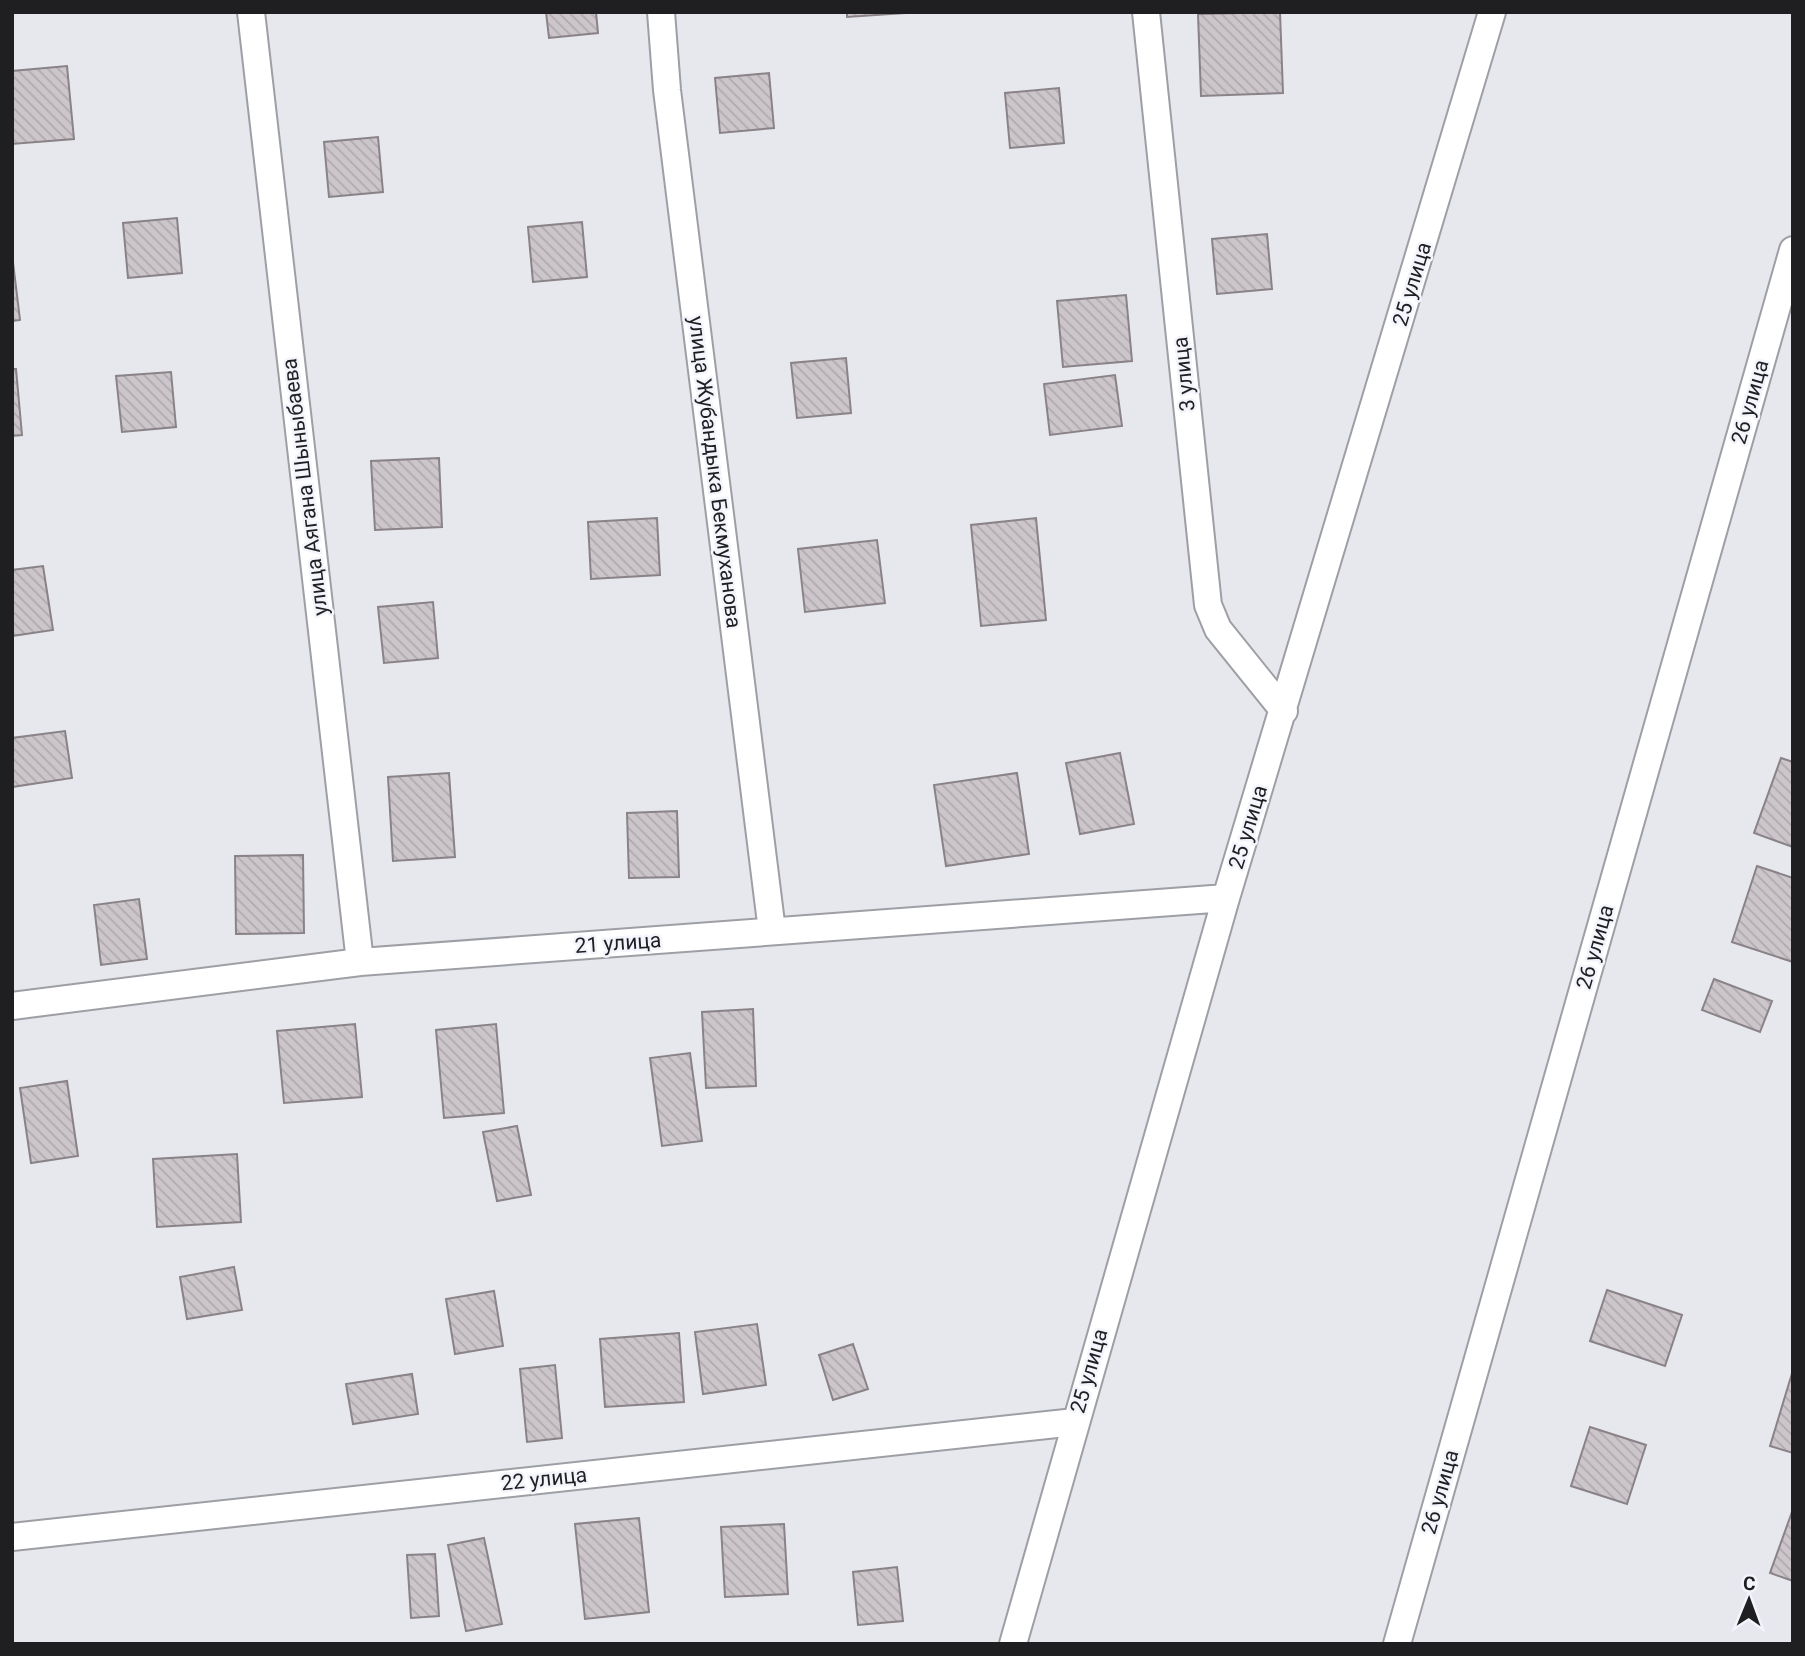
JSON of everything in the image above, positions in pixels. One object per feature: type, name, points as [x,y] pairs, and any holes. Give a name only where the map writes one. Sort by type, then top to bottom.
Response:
[{"type":"street","name":"улица Аягана Шыныбаева","points":[[251,12],[360,962]]},
{"type":"street","name":"улица Жубандыка Бекмуханова","points":[[661,12],[669,104],[772,931]]},
{"type":"street","name":"3 улица","points":[[1146,12],[1208,605],[1218,629],[1284,711]]},
{"type":"street","name":"25 улица","points":[[1013,1644],[1226,898],[1493,12]]},
{"type":"street","name":"26 улица","points":[[1397,1644],[1793,250]]},
{"type":"street","name":"21 улица","points":[[12,1006],[360,962],[1226,898]]},
{"type":"street","name":"22 улица","points":[[12,1537],[1075,1422]]},
{"type":"building","points":[[546,12],[596,12],[598,33],[549,38]]},
{"type":"building","points":[[847,12],[921,12],[847,17]]},
{"type":"building","points":[[1280,12],[1283,93],[1201,96],[1198,14]]},
{"type":"building","points":[[67,66],[74,139],[12,144],[12,71]]},
{"type":"building","points":[[769,73],[774,128],[720,133],[715,78]]},
{"type":"building","points":[[1059,88],[1064,143],[1010,148],[1005,93]]},
{"type":"building","points":[[378,137],[383,192],[329,197],[324,142]]},
{"type":"building","points":[[177,218],[182,273],[128,278],[123,223]]},
{"type":"building","points":[[582,222],[587,277],[533,282],[528,227]]},
{"type":"building","points":[[1267,234],[1272,289],[1217,294],[1212,239]]},
{"type":"building","points":[[12,254],[20,320],[12,321]]},
{"type":"building","points":[[1126,295],[1132,361],[1063,367],[1057,301]]},
{"type":"building","points":[[846,358],[851,413],[797,418],[791,363]]},
{"type":"building","points":[[12,369],[16,369],[22,435],[12,436]]},
{"type":"building","points":[[171,372],[176,427],[122,432],[116,376]]},
{"type":"building","points":[[1115,375],[1122,426],[1050,435],[1044,384]]},
{"type":"building","points":[[439,458],[442,527],[375,530],[371,461]]},
{"type":"building","points":[[657,518],[660,575],[591,579],[588,522]]},
{"type":"building","points":[[1036,518],[1046,620],[981,626],[971,525]]},
{"type":"building","points":[[877,540],[885,603],[805,612],[798,549]]},
{"type":"building","points":[[43,566],[53,630],[12,636],[12,570]]},
{"type":"building","points":[[433,602],[438,658],[384,663],[378,607]]},
{"type":"building","points":[[65,731],[72,778],[12,787],[12,738]]},
{"type":"building","points":[[1120,753],[1134,824],[1080,834],[1066,763]]},
{"type":"building","points":[[1781,758],[1793,762],[1793,847],[1754,833]]},
{"type":"building","points":[[449,773],[455,857],[393,861],[388,777]]},
{"type":"building","points":[[1017,773],[1029,854],[946,866],[934,785]]},
{"type":"building","points":[[677,811],[679,877],[629,878],[627,813]]},
{"type":"building","points":[[303,855],[304,933],[236,934],[235,856]]},
{"type":"building","points":[[1757,866],[1793,878],[1793,962],[1732,942]]},
{"type":"building","points":[[139,899],[147,959],[101,965],[94,905]]},
{"type":"building","points":[[1714,979],[1772,1001],[1760,1032],[1702,1010]]},
{"type":"building","points":[[753,1009],[756,1086],[706,1088],[702,1012]]},
{"type":"building","points":[[355,1024],[362,1097],[284,1103],[277,1031]]},
{"type":"building","points":[[496,1024],[504,1113],[444,1118],[436,1030]]},
{"type":"building","points":[[690,1053],[702,1141],[662,1146],[650,1058]]},
{"type":"building","points":[[67,1081],[78,1156],[31,1163],[20,1088]]},
{"type":"building","points":[[517,1126],[531,1195],[497,1201],[483,1132]]},
{"type":"building","points":[[237,1154],[241,1222],[157,1227],[153,1159]]},
{"type":"building","points":[[234,1267],[242,1310],[187,1319],[180,1277]]},
{"type":"building","points":[[1607,1290],[1682,1315],[1665,1366],[1590,1341]]},
{"type":"building","points":[[494,1291],[503,1346],[455,1354],[446,1299]]},
{"type":"building","points":[[757,1324],[766,1385],[703,1394],[695,1332]]},
{"type":"building","points":[[679,1333],[684,1402],[605,1407],[600,1339]]},
{"type":"building","points":[[853,1344],[868,1389],[833,1400],[819,1355]]},
{"type":"building","points":[[555,1365],[562,1438],[527,1442],[520,1369]]},
{"type":"building","points":[[1793,1370],[1793,1453],[1770,1446]]},
{"type":"building","points":[[412,1374],[418,1414],[353,1424],[346,1384]]},
{"type":"building","points":[[1590,1427],[1646,1445],[1627,1504],[1571,1486]]},
{"type":"building","points":[[1793,1509],[1793,1581],[1770,1573]]},
{"type":"building","points":[[639,1518],[649,1612],[585,1619],[575,1524]]},
{"type":"building","points":[[784,1524],[788,1594],[725,1597],[721,1527]]},
{"type":"building","points":[[484,1538],[502,1624],[466,1631],[448,1545]]},
{"type":"building","points":[[435,1554],[439,1616],[411,1618],[407,1555]]},
{"type":"building","points":[[897,1567],[903,1621],[858,1625],[853,1572]]}]
